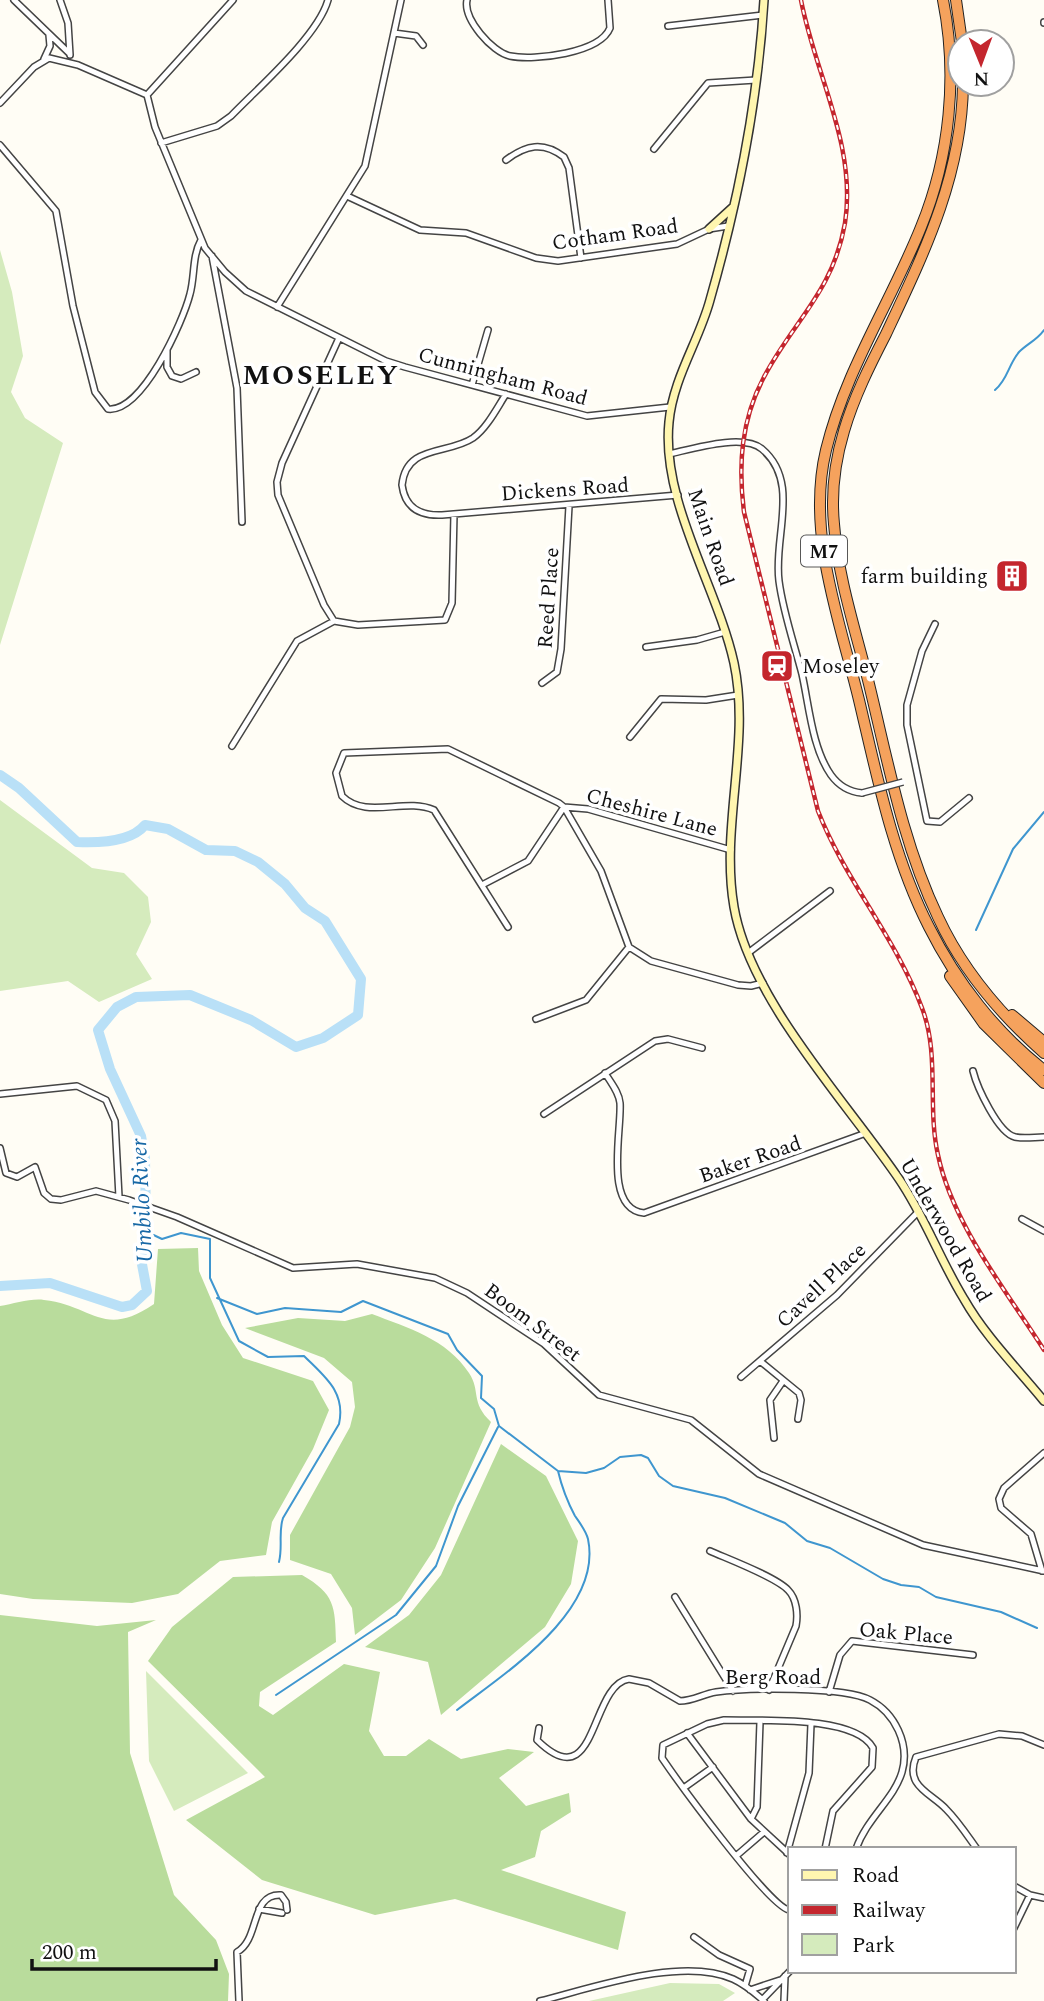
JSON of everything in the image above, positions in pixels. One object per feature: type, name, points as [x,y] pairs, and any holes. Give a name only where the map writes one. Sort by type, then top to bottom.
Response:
[{"type":"highway","name":"M7","points":[[943,0],[951,73],[946,141],[937,183],[910,253],[842,396],[824,455],[820,509],[830,581],[895,840],[918,904],[934,937],[986,1014],[1044,1070]]},
{"type":"highway","points":[[956,0],[960,28]]},
{"type":"highway","name":"M7","points":[[962,98],[961,124],[945,201],[930,241],[851,408],[838,457],[833,504],[840,569],[912,854],[938,918],[976,981],[1014,1025],[1044,1053]]},
{"type":"highway","points":[[934,937],[950,976],[977,1014],[1009,1051],[1044,1083]]},
{"type":"highway","points":[[976,981],[1044,1042]]},
{"type":"main road","name":"Main Road","points":[[764,0],[746,152],[706,316],[670,407],[669,454],[678,495],[725,632],[738,695],[731,850],[734,908],[748,953],[763,983],[822,1073]]},
{"type":"main road","points":[[709,229],[733,208]]},
{"type":"main road","name":"Underwood Road","points":[[822,1073],[919,1211],[965,1303],[1044,1401]]},
{"type":"street","points":[[14,0],[69,53]]},
{"type":"street","points":[[60,0],[68,23],[70,62]]},
{"type":"street","points":[[44,59],[54,58],[70,62],[147,95],[233,0]]},
{"type":"street","points":[[162,143],[217,126],[231,116],[309,34],[324,13],[328,0]]},
{"type":"street","points":[[277,307],[347,196],[370,151],[401,0]]},
{"type":"street","points":[[467,0],[466,13],[472,25],[500,51],[518,56],[576,51],[594,45],[610,28],[608,0]]},
{"type":"street","points":[[668,26],[763,15]]},
{"type":"street","points":[[394,33],[416,36],[423,45]]},
{"type":"street","points":[[0,103],[44,59],[50,46],[49,35]]},
{"type":"street","points":[[654,149],[708,83],[756,80]]},
{"type":"street","name":"Cunningham Road","points":[[147,95],[162,143],[201,240],[226,273],[246,291],[386,361],[472,385],[587,416],[670,407]]},
{"type":"street","points":[[0,145],[56,211],[73,306],[95,392],[103,405],[114,410],[130,403],[147,382],[187,305],[201,240]]},
{"type":"street","points":[[506,160],[522,148],[533,145],[564,157],[569,168],[581,258]]},
{"type":"street","name":"Cotham Road","points":[[347,196],[420,230],[466,233],[545,260],[581,258],[677,244],[709,229],[728,226]]},
{"type":"street","points":[[212,256],[214,278],[237,388],[242,522]]},
{"type":"street","points":[[214,278],[226,273]]},
{"type":"street","points":[[472,385],[488,330]]},
{"type":"street","points":[[334,621],[319,593],[277,489],[282,463],[339,338]]},
{"type":"street","points":[[167,347],[167,367],[172,376],[181,379],[196,372]]},
{"type":"street","name":"Dickens Road","points":[[506,394],[475,437],[418,456],[404,474],[403,491],[414,510],[431,516],[678,495]]},
{"type":"street","points":[[669,454],[742,442],[763,450],[776,468],[783,485],[778,541],[779,579],[821,751],[837,782],[850,791],[862,793],[919,779]]},
{"type":"street","name":"Reed Place","points":[[542,683],[557,672],[561,649],[569,506]]},
{"type":"street","points":[[232,746],[297,641],[334,621],[358,625],[444,620],[452,603],[454,514]]},
{"type":"street","points":[[935,624],[922,650],[908,705],[907,725],[925,816],[931,824],[940,822],[969,798]]},
{"type":"street","points":[[646,647],[697,640],[725,632]]},
{"type":"street","points":[[630,737],[661,699],[706,700],[738,695]]},
{"type":"street","name":"Cheshire Lane","points":[[482,885],[434,810],[422,806],[365,807],[348,802],[336,782],[340,758],[351,751],[448,749],[564,807],[588,809],[731,850]]},
{"type":"street","points":[[508,927],[482,885],[528,861],[564,807],[601,872],[629,947],[650,961],[738,985],[763,983]]},
{"type":"street","points":[[748,953],[830,891]]},
{"type":"street","points":[[536,1019],[586,1000],[629,947]]},
{"type":"street","points":[[544,1114],[648,1044],[661,1039],[702,1048]]},
{"type":"street","points":[[973,1071],[981,1094],[1006,1131],[1017,1138],[1044,1137]]},
{"type":"street","name":"Baker Road","points":[[605,1073],[617,1091],[620,1106],[617,1152],[622,1197],[634,1210],[644,1213],[866,1133]]},
{"type":"street","points":[[0,1094],[77,1086],[106,1100],[115,1121],[119,1197]]},
{"type":"street","name":"Boom Street","points":[[0,1148],[3,1168],[9,1176],[17,1177],[33,1168],[37,1170],[44,1193],[51,1199],[61,1200],[96,1191],[119,1197],[155,1209],[285,1266],[357,1264],[435,1278],[467,1293],[544,1345],[599,1395],[691,1420],[759,1474],[923,1545],[1043,1571]]},
{"type":"street","name":"Cavell Place","points":[[741,1377],[837,1295],[919,1211]]},
{"type":"street","points":[[1022,1219],[1044,1231]]},
{"type":"street","points":[[760,1361],[801,1397],[798,1419]]},
{"type":"street","points":[[774,1438],[770,1400],[783,1381]]},
{"type":"street","points":[[1043,1571],[1031,1534],[1001,1508],[999,1499],[1004,1488],[1044,1454]]},
{"type":"street","points":[[710,1551],[783,1586],[792,1595],[797,1615],[796,1626],[769,1690]]},
{"type":"street","points":[[675,1597],[733,1691]]},
{"type":"street","name":"Oak Place","points":[[829,1692],[840,1655],[852,1641],[973,1655]]},
{"type":"street","name":"Berg Road","points":[[538,1728],[537,1740],[553,1753],[564,1757],[581,1751],[590,1739],[608,1695],[622,1680],[643,1681],[680,1702],[733,1691],[829,1692],[859,1696],[880,1706],[897,1726],[904,1757],[899,1781],[868,1821],[857,1847]]},
{"type":"street","points":[[788,1910],[779,1908],[736,1856],[662,1758],[661,1749],[666,1742],[714,1721],[836,1725],[853,1731],[870,1742],[874,1755],[869,1772],[833,1811],[825,1847]]},
{"type":"street","points":[[751,1819],[757,1807],[760,1722]]},
{"type":"street","points":[[791,1847],[808,1773],[811,1724]]},
{"type":"street","points":[[687,1733],[751,1819],[788,1853]]},
{"type":"street","points":[[975,1847],[947,1809],[925,1795],[916,1784],[914,1761],[924,1754],[999,1734],[1022,1736],[1044,1745]]},
{"type":"street","points":[[685,1787],[713,1767]]},
{"type":"street","points":[[736,1856],[764,1832]]},
{"type":"street","points":[[1016,1887],[1030,1895],[1044,1898]]},
{"type":"street","points":[[240,2001],[237,1952],[249,1943],[259,1909],[265,1899],[276,1895],[285,1899],[285,1911],[259,1909]]},
{"type":"street","points":[[1016,1924],[1030,1895]]},
{"type":"street","points":[[694,1937],[719,1955],[750,1969],[748,1988]]},
{"type":"street","points":[[540,2001],[640,1977],[672,1973],[714,1973],[748,1988],[763,2000],[786,1975]]},
{"type":"street","points":[[748,1988],[786,1975]]},
{"type":"street","points":[[785,2001],[786,1975]]},
{"type":"green space","points":[[0,250],[12,292],[23,356],[11,392],[25,418],[63,443],[0,645]]},
{"type":"green space","points":[[0,800],[92,868],[124,873],[148,897],[151,922],[136,954],[152,979],[99,1002],[68,981],[0,991]]},
{"type":"green space","points":[[198,1248],[199,1271],[222,1325],[243,1358],[313,1381],[329,1410],[313,1449],[272,1522],[266,1555],[220,1561],[178,1594],[132,1603],[33,1599],[0,1594],[0,1306],[28,1300],[44,1300],[98,1317],[122,1319],[154,1304],[158,1249]]},
{"type":"green space","points":[[372,1314],[426,1336],[450,1351],[473,1379],[480,1408],[491,1422],[435,1548],[401,1600],[355,1635],[352,1608],[331,1574],[290,1560],[290,1535],[350,1427],[355,1407],[352,1382],[324,1358],[245,1328],[298,1318],[345,1321]]},
{"type":"green space","points":[[501,1444],[546,1476],[578,1541],[571,1584],[545,1627],[441,1715],[428,1662],[365,1647],[409,1615],[441,1575]]},
{"type":"green space","points":[[302,1575],[321,1588],[331,1602],[336,1642],[260,1692],[259,1706],[273,1715],[344,1664],[380,1672],[369,1731],[384,1756],[406,1756],[429,1739],[461,1759],[508,1749],[534,1752],[499,1778],[526,1806],[569,1793],[571,1812],[541,1831],[535,1857],[501,1870],[626,1912],[618,1950],[455,1899],[375,1915],[262,1880],[186,1820],[265,1777],[148,1661],[172,1627],[233,1577]]},
{"type":"green space","points":[[0,1615],[97,1626],[156,1620],[128,1632],[130,1753],[174,1895],[216,1940],[229,1974],[228,2001],[0,2001]]},
{"type":"green space","points":[[146,1671],[248,1773],[174,1811],[149,1761]]},
{"type":"green space","points":[[670,1983],[719,1984],[735,1993],[723,2001],[589,2001]]},
{"type":"waterway","points":[[995,390],[1019,352],[1044,330]]},
{"type":"waterway","name":"Umbilo River","points":[[0,775],[19,788],[77,842],[104,842],[123,838],[139,831],[145,825],[168,829],[206,850],[235,851],[258,862],[285,884],[305,908],[325,921],[361,979],[358,1015],[323,1038],[296,1047],[251,1020],[190,995],[136,997],[117,1007],[98,1030],[110,1069],[141,1136],[145,1158],[146,1226],[141,1259],[147,1291],[132,1305],[122,1307],[50,1283],[0,1286]]},
{"type":"waterway","points":[[976,930],[1013,849],[1044,812]]},
{"type":"waterway","points":[[145,1231],[162,1239],[181,1233],[210,1239],[210,1278],[239,1341],[268,1357],[304,1356],[326,1378],[337,1394],[339,1424],[283,1518],[279,1562]]},
{"type":"waterway","points":[[217,1298],[257,1314],[285,1308],[341,1312],[363,1301],[448,1334],[457,1350],[482,1376],[481,1398],[494,1409],[499,1426],[558,1471],[586,1473],[604,1468],[620,1457],[641,1455],[648,1458],[659,1476],[673,1486],[725,1498],[785,1523],[807,1541],[830,1548],[883,1579],[919,1587],[936,1597],[1001,1612],[1037,1628]]},
{"type":"waterway","points":[[276,1695],[396,1615],[436,1566],[458,1506],[498,1427]]},
{"type":"waterway","points":[[457,1710],[500,1678],[546,1638],[566,1615],[581,1591],[589,1566],[588,1539],[570,1505],[558,1471]]},
{"type":"railway","points":[[801,0],[840,138],[847,194],[845,223],[832,268],[764,377],[750,410],[743,443],[741,477],[744,512],[818,811],[842,861],[899,957],[922,1008],[931,1044],[933,1118],[945,1181],[982,1256],[1044,1350]]},
{"type":"place","name":"farm building","points":[[1012,576]]},
{"type":"place","name":"Moseley","points":[[777,666]]},
{"type":"district","name":"MOSELEY","points":[[321,374]]}]
